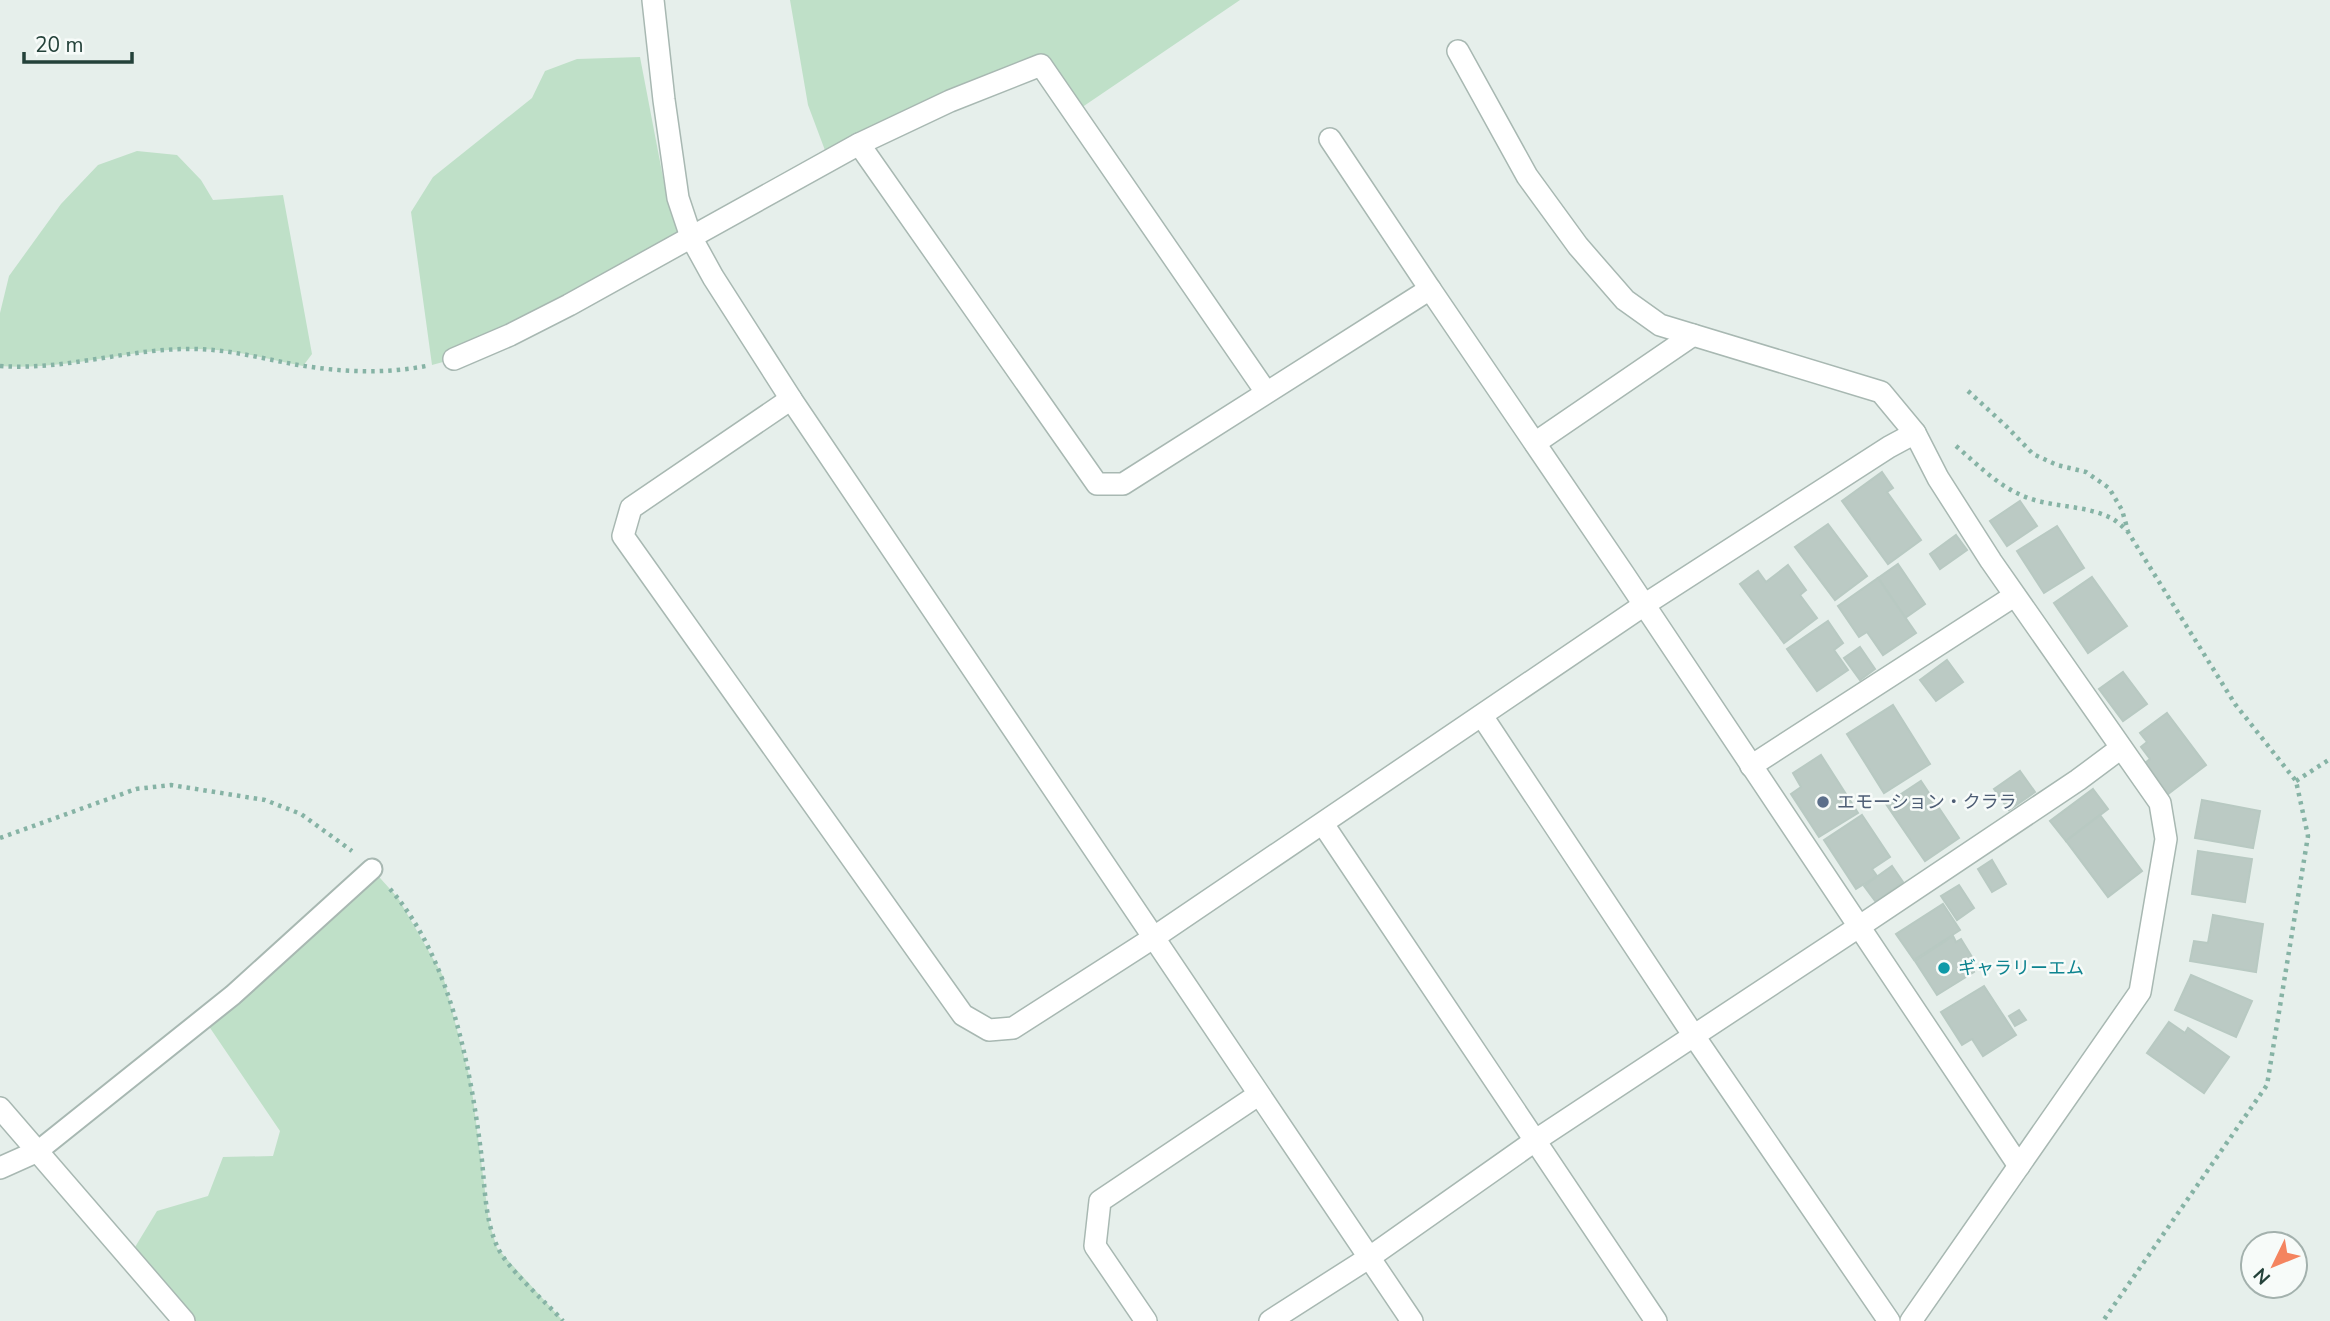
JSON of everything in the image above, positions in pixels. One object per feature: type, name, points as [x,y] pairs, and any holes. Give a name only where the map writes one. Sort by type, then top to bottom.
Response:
[{"type":"street","points":[[653,0],[678,198],[691,237],[713,277],[791,399],[1412,1321]]},
{"type":"street","points":[[1458,51],[1527,176],[1602,277],[1625,300],[1660,325],[1881,392],[1915,433],[1938,478],[2014,596],[2160,803],[2166,839],[2140,992],[1911,1321]]},
{"type":"street","points":[[454,359],[569,305],[859,144],[950,101],[1041,65],[1266,392]]},
{"type":"street","points":[[1330,139],[2019,1166]]},
{"type":"street","points":[[859,144],[1097,484],[1124,484],[1430,289]]},
{"type":"street","points":[[1535,443],[1693,335]]},
{"type":"street","points":[[791,399],[631,508],[623,536],[963,1015],[989,1030],[1013,1028],[1153,939],[1644,605],[1889,447],[1915,433]]},
{"type":"street","points":[[1751,766],[2014,596]]},
{"type":"street","points":[[1482,716],[1694,1036],[1889,1321]]},
{"type":"street","points":[[1270,1321],[1370,1257],[1536,1140],[2078,780],[2121,748]]},
{"type":"street","points":[[1323,824],[1656,1321]]},
{"type":"street","points":[[1146,1321],[1095,1246],[1100,1201],[1258,1095]]},
{"type":"street","points":[[0,1108],[184,1321]]},
{"type":"street","points":[[0,1168],[38,1151]]},
{"type":"lane","points":[[38,1151],[233,995],[372,869]]},
{"type":"path","points":[[0,366],[48,365],[127,354],[198,349],[303,366],[373,372],[411,369],[454,359]]},
{"type":"path","points":[[1968,391],[2033,454],[2057,465],[2086,472],[2109,488],[2122,510],[2128,531],[2235,704],[2296,781],[2308,836],[2267,1085],[2103,1321]]},
{"type":"path","points":[[1949,439],[1994,480],[2022,496],[2097,513],[2113,519],[2128,531]]},
{"type":"path","points":[[2296,781],[2330,759]]},
{"type":"path","points":[[0,838],[136,789],[171,785],[265,800],[301,814],[342,842],[372,869],[398,898],[443,976],[471,1083],[489,1222],[497,1248],[564,1321]]},
{"type":"green space","points":[[790,0],[1240,0],[1075,112],[1041,65],[829,161],[808,105]]},
{"type":"green space","points":[[640,57],[666,193],[680,234],[454,359],[432,365],[411,212],[433,177],[532,98],[545,71],[577,59]]},
{"type":"green space","points":[[137,151],[177,155],[201,180],[213,200],[283,195],[312,354],[303,366],[237,353],[197,349],[148,352],[74,363],[0,366],[0,313],[9,276],[61,204],[98,165]]},
{"type":"green space","points":[[372,869],[398,898],[443,976],[471,1083],[489,1222],[497,1248],[563,1321],[184,1321],[129,1257],[157,1211],[208,1196],[223,1157],[273,1156],[280,1131],[204,1019]]},
{"type":"building","points":[[1882,472],[1893,488],[1887,492],[1921,540],[1888,564],[1842,501]]},
{"type":"building","points":[[2020,501],[2037,526],[2007,546],[1990,521]]},
{"type":"building","points":[[1828,524],[1867,576],[1835,600],[1795,547]]},
{"type":"building","points":[[2057,526],[2084,568],[2044,593],[2017,551]]},
{"type":"building","points":[[1956,535],[1967,550],[1940,569],[1930,554]]},
{"type":"building","points":[[1898,564],[1925,604],[1905,618],[1878,578]]},
{"type":"building","points":[[1788,565],[1806,590],[1800,595],[1817,618],[1784,643],[1740,584],[1758,571],[1766,582]]},
{"type":"building","points":[[2092,577],[2127,626],[2088,653],[2054,603]]},
{"type":"building","points":[[1878,578],[1916,633],[1883,655],[1867,632],[1859,637],[1838,606]]},
{"type":"building","points":[[1828,621],[1843,643],[1834,650],[1848,670],[1817,691],[1787,649]]},
{"type":"building","points":[[1860,647],[1875,669],[1860,680],[1844,658]]},
{"type":"building","points":[[1947,660],[1963,682],[1936,701],[1920,680]]},
{"type":"building","points":[[2123,672],[2147,704],[2123,721],[2099,689]]},
{"type":"building","points":[[1893,705],[1930,764],[1884,793],[1847,734]]},
{"type":"building","points":[[2167,713],[2206,765],[2168,794],[2145,763],[2150,759],[2141,747],[2147,742],[2140,733]]},
{"type":"building","points":[[1821,755],[1858,813],[1819,837],[1791,794],[1801,787],[1793,773]]},
{"type":"building","points":[[2020,771],[2035,792],[2009,810],[1994,789]]},
{"type":"building","points":[[1921,781],[1959,838],[1925,861],[1886,804]]},
{"type":"building","points":[[2093,789],[2108,809],[2066,841],[2050,821]]},
{"type":"building","points":[[2202,800],[2260,811],[2253,848],[2195,838]]},
{"type":"building","points":[[1862,815],[1890,857],[1872,869],[1877,876],[1856,889],[1824,840]]},
{"type":"building","points":[[2100,815],[2142,871],[2108,897],[2066,841]]},
{"type":"building","points":[[2198,851],[2252,859],[2245,902],[2192,894]]},
{"type":"building","points":[[1992,860],[2006,884],[1992,892],[1978,869]]},
{"type":"building","points":[[1892,866],[1903,882],[1876,902],[1864,886]]},
{"type":"building","points":[[1959,885],[1974,908],[1957,920],[1941,896]]},
{"type":"building","points":[[1943,904],[1960,930],[1914,960],[1896,934]]},
{"type":"building","points":[[2213,915],[2263,924],[2256,972],[2190,961],[2194,941],[2208,943]]},
{"type":"building","points":[[1953,936],[1956,942],[1961,939],[1972,957],[1967,960],[1974,972],[1937,995],[1915,961]]},
{"type":"building","points":[[2191,975],[2252,1001],[2236,1037],[2175,1010]]},
{"type":"building","points":[[1984,986],[2016,1035],[1983,1056],[1972,1039],[1962,1045],[1941,1012]]},
{"type":"building","points":[[2019,1010],[2026,1020],[2015,1026],[2009,1016]]},
{"type":"building","points":[[2169,1022],[2185,1033],[2188,1028],[2229,1057],[2204,1093],[2147,1053]]},
{"type":"place","name":"エモーション・クララ","points":[[1823,802]]},
{"type":"place","name":"ギャラリーエム","points":[[1944,968]]}]
